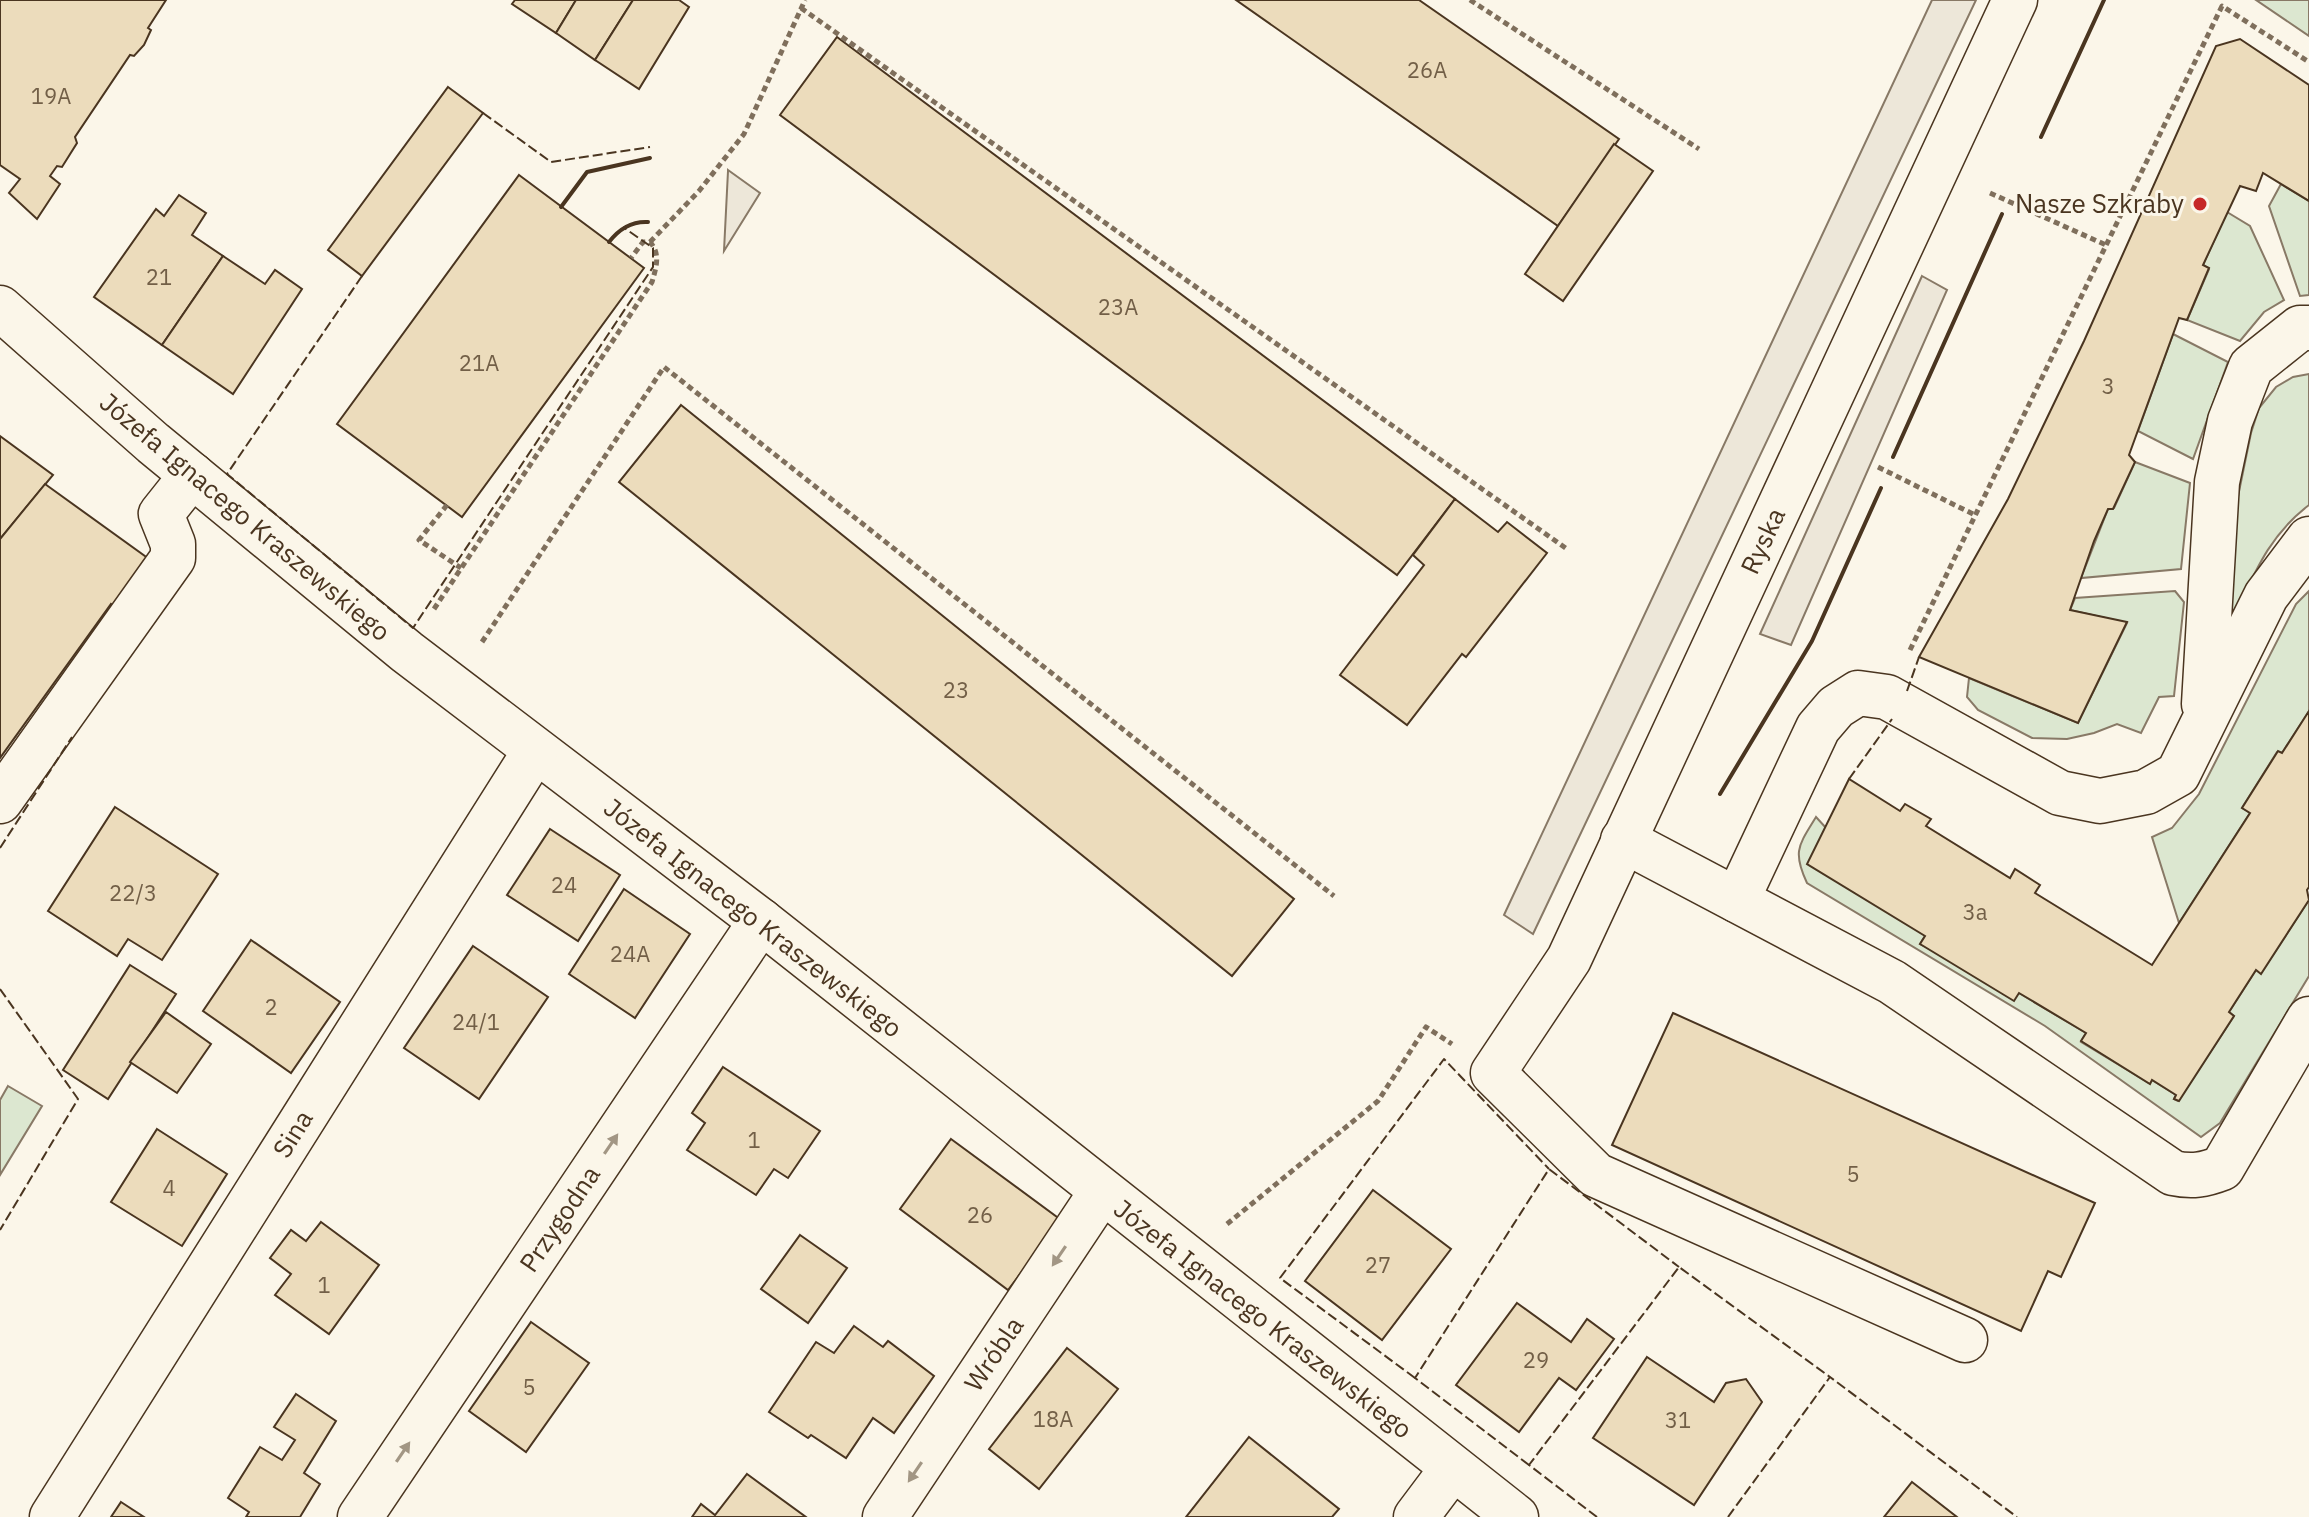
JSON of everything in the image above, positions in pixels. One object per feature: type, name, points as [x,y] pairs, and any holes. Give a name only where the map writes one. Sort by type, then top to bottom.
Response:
[{"type":"street","name":"Ryska","points":[[1493,1073],[1569,959],[2015,0]]},
{"type":"street","name":"Józefa Ignacego Kraszewskiego","points":[[0,308],[192,475],[407,652],[761,921],[1516,1517]]},
{"type":"street","points":[[2202,727],[2217,482],[2230,421],[2251,367],[2300,328],[2309,328]]},
{"type":"street","points":[[0,801],[173,558],[173,544],[161,514],[192,475]]},
{"type":"street","points":[[1737,900],[1818,728],[1836,707],[1858,693],[1887,697],[2060,793],[2100,801],[2146,792],[2178,774],[2266,596],[2309,539]]},
{"type":"street","name":"Sina","points":[[52,1517],[535,751]]},
{"type":"street","points":[[1623,840],[1892,982],[2173,1173],[2190,1176],[2222,1168],[2309,1019]]},
{"type":"street","name":"Przygodna","points":[[360,1517],[761,921]]},
{"type":"street","points":[[1493,1073],[1596,1175],[1965,1340]]},
{"type":"street","name":"Wróbla","points":[[885,1517],[1102,1191]]},
{"type":"street","points":[[1416,1517],[1452,1469]]},
{"type":"path","points":[[650,242],[699,191],[744,134],[805,0]]},
{"type":"path","points":[[1470,0],[1699,149]]},
{"type":"path","points":[[2213,0],[2309,62]]},
{"type":"path","points":[[1887,697],[2222,6]]},
{"type":"path","points":[[801,8],[1567,549]]},
{"type":"path","points":[[1990,193],[2106,245]]},
{"type":"path","points":[[407,652],[652,282],[657,265],[656,248],[650,242],[643,242],[631,258]]},
{"type":"path","points":[[453,687],[664,367],[1334,896]]},
{"type":"path","points":[[1878,467],[1975,515]]},
{"type":"path","points":[[447,505],[419,540],[461,568]]},
{"type":"path","points":[[1186,1258],[1378,1101],[1426,1027],[1493,1073]]},
{"type":"green space","points":[[2256,0],[2309,0],[2309,36]]},
{"type":"green space","points":[[2281,184],[2309,201],[2309,295],[2300,296],[2269,206]]},
{"type":"green space","points":[[2227,212],[2250,226],[2284,300],[2264,312],[2240,341],[2187,320],[2209,269],[2203,265]]},
{"type":"green space","points":[[2173,334],[2228,362],[2193,459],[2138,431]]},
{"type":"green space","points":[[2309,374],[2309,505],[2275,539],[2238,608],[2232,611],[2228,608],[2234,516],[2259,408],[2276,387],[2293,377]]},
{"type":"green space","points":[[2135,462],[2190,483],[2181,569],[2081,578],[2108,509],[2114,508]]},
{"type":"green space","points":[[2175,591],[2184,602],[2174,696],[2159,697],[2141,733],[2117,724],[2067,739],[2032,738],[1978,710],[1967,697],[1969,678],[2078,723],[2127,623],[2070,610],[2075,598]]},
{"type":"green space","points":[[2309,591],[2309,711],[2282,753],[2277,752],[2242,808],[2250,813],[2179,923],[2152,837],[2172,828],[2199,794],[2296,604]]},
{"type":"green space","points":[[1816,817],[1925,936],[1920,944],[2019,993],[2086,1033],[2081,1042],[2149,1083],[2152,1080],[2176,1095],[2174,1099],[2178,1101],[2234,1016],[2229,1012],[2256,970],[2261,973],[2309,900],[2309,976],[2220,1123],[2201,1137],[2045,1026],[1807,883],[1799,855],[1805,835]]},
{"type":"green space","points":[[8,1086],[42,1106],[0,1175],[0,1100]]},
{"type":"shaded area","points":[[1932,0],[1976,0],[1533,934],[1504,915]]},
{"type":"shaded area","points":[[728,171],[760,193],[724,251]]},
{"type":"shaded area","points":[[1922,276],[1947,290],[1791,645],[1760,634]]},
{"type":"building","points":[[0,0],[166,0],[148,28],[151,30],[144,45],[134,56],[130,55],[75,137],[77,143],[62,167],[57,166],[50,176],[60,184],[37,219],[9,193],[20,179],[0,165]]},
{"type":"building","points":[[515,0],[576,0],[556,33],[512,4]]},
{"type":"building","points":[[576,0],[633,0],[595,60],[556,33]]},
{"type":"building","points":[[633,0],[679,0],[689,7],[639,89],[595,60]]},
{"type":"building","points":[[1236,0],[1419,0],[1619,139],[1558,226]]},
{"type":"building","points":[[837,37],[1455,499],[1397,575],[780,115]]},
{"type":"building","points":[[2240,39],[2309,85],[2309,201],[2263,173],[2256,191],[2240,186],[2203,265],[2209,268],[2187,320],[2179,318],[2129,455],[2135,462],[2113,509],[2108,509],[2070,610],[2127,622],[2078,723],[1919,657],[2008,499],[2084,341],[2216,46]]},
{"type":"building","points":[[448,87],[483,113],[362,276],[328,250]]},
{"type":"building","points":[[1614,144],[1653,171],[1563,301],[1525,274]]},
{"type":"building","points":[[519,175],[644,268],[462,517],[337,424]]},
{"type":"building","points":[[179,195],[206,213],[192,235],[223,256],[162,345],[94,297],[156,209],[164,216]]},
{"type":"building","points":[[223,256],[265,284],[275,270],[302,289],[233,394],[162,345]]},
{"type":"building","points":[[681,405],[1294,899],[1232,976],[619,482]]},
{"type":"building","points":[[0,436],[53,475],[0,539]]},
{"type":"building","points":[[45,484],[149,559],[115,607],[111,604],[0,758],[0,539]]},
{"type":"building","points":[[1455,499],[1498,532],[1507,522],[1547,553],[1466,657],[1462,654],[1407,725],[1340,675],[1424,565],[1413,555]]},
{"type":"building","points":[[2309,711],[2309,900],[2261,974],[2256,970],[2229,1012],[2234,1016],[2179,1101],[2174,1099],[2176,1095],[2152,1080],[2150,1084],[2081,1041],[2086,1033],[2019,993],[2014,1001],[1920,944],[1925,936],[1807,864],[1849,779],[1900,811],[1905,804],[1931,819],[1926,826],[2010,878],[2015,869],[2040,885],[2035,893],[2152,965],[2250,813],[2242,808],[2278,751],[2282,753]]},
{"type":"building","points":[[115,807],[218,874],[162,960],[128,939],[117,956],[48,911]]},
{"type":"building","points":[[550,829],[620,875],[578,941],[507,895]]},
{"type":"building","points":[[624,889],[690,934],[635,1018],[569,974]]},
{"type":"building","points":[[251,940],[340,1002],[291,1073],[203,1011]]},
{"type":"building","points":[[473,946],[548,997],[479,1099],[404,1048]]},
{"type":"building","points":[[130,965],[176,994],[108,1099],[63,1070]]},
{"type":"building","points":[[166,1012],[211,1044],[177,1093],[130,1062]]},
{"type":"building","points":[[1673,1013],[2095,1203],[2061,1277],[2048,1271],[2021,1331],[1612,1145]]},
{"type":"building","points":[[723,1067],[820,1131],[788,1178],[774,1169],[756,1195],[687,1150],[705,1123],[692,1113]]},
{"type":"building","points":[[157,1129],[227,1174],[182,1246],[111,1202]]},
{"type":"building","points":[[951,1139],[1061,1220],[1008,1290],[900,1209]]},
{"type":"building","points":[[1373,1190],[1451,1249],[1382,1340],[1305,1281]]},
{"type":"building","points":[[321,1222],[379,1265],[329,1334],[275,1295],[291,1274],[270,1258],[291,1230],[306,1241]]},
{"type":"building","points":[[800,1235],[847,1268],[808,1323],[761,1289]]},
{"type":"building","points":[[1517,1303],[1571,1342],[1587,1319],[1614,1339],[1576,1390],[1559,1378],[1519,1432],[1456,1385]]},
{"type":"building","points":[[531,1322],[589,1363],[526,1452],[469,1411]]},
{"type":"building","points":[[854,1326],[883,1347],[888,1341],[934,1376],[894,1433],[873,1418],[846,1458],[769,1412],[816,1342],[834,1353]]},
{"type":"building","points":[[1067,1348],[1118,1389],[1039,1489],[989,1449]]},
{"type":"building","points":[[1647,1357],[1714,1402],[1726,1383],[1746,1379],[1762,1402],[1694,1505],[1593,1438]]},
{"type":"building","points":[[296,1394],[336,1421],[304,1473],[320,1484],[300,1517],[246,1517],[249,1512],[228,1498],[260,1447],[282,1460],[295,1440],[274,1427]]},
{"type":"building","points":[[1249,1437],[1339,1509],[1332,1517],[1186,1517]]},
{"type":"building","points":[[747,1474],[806,1517],[692,1517],[701,1504],[715,1515]]},
{"type":"building","points":[[1912,1482],[1957,1517],[1884,1517]]},
{"type":"building","points":[[121,1502],[144,1517],[111,1517]]},
{"type":"fence","points":[[483,113],[551,162],[650,147]]},
{"type":"fence","points":[[362,276],[227,474],[413,628],[653,267],[653,248],[623,227]]},
{"type":"fence","points":[[1907,691],[1919,657]]},
{"type":"fence","points":[[1849,779],[1892,719]]},
{"type":"fence","points":[[0,848],[72,737]]},
{"type":"fence","points":[[0,989],[78,1099],[0,1230]]},
{"type":"fence","points":[[1415,1378],[1280,1278],[1444,1059],[1549,1169]]},
{"type":"fence","points":[[1529,1465],[1415,1378],[1549,1169],[1679,1267]]},
{"type":"fence","points":[[1597,1517],[1529,1465],[1679,1267],[1830,1377]]},
{"type":"fence","points":[[1728,1517],[1830,1377],[2017,1517]]},
{"type":"wall","points":[[2041,137],[2104,0]]},
{"type":"wall","points":[[561,207],[587,172],[650,158]]},
{"type":"wall","points":[[1893,457],[2002,214]]},
{"type":"wall","points":[[609,242],[626,227],[648,222]]},
{"type":"wall","points":[[1720,794],[1812,641],[1881,488]]},
{"type":"place","name":"Nasze Szkraby","points":[[2200,204]]}]
